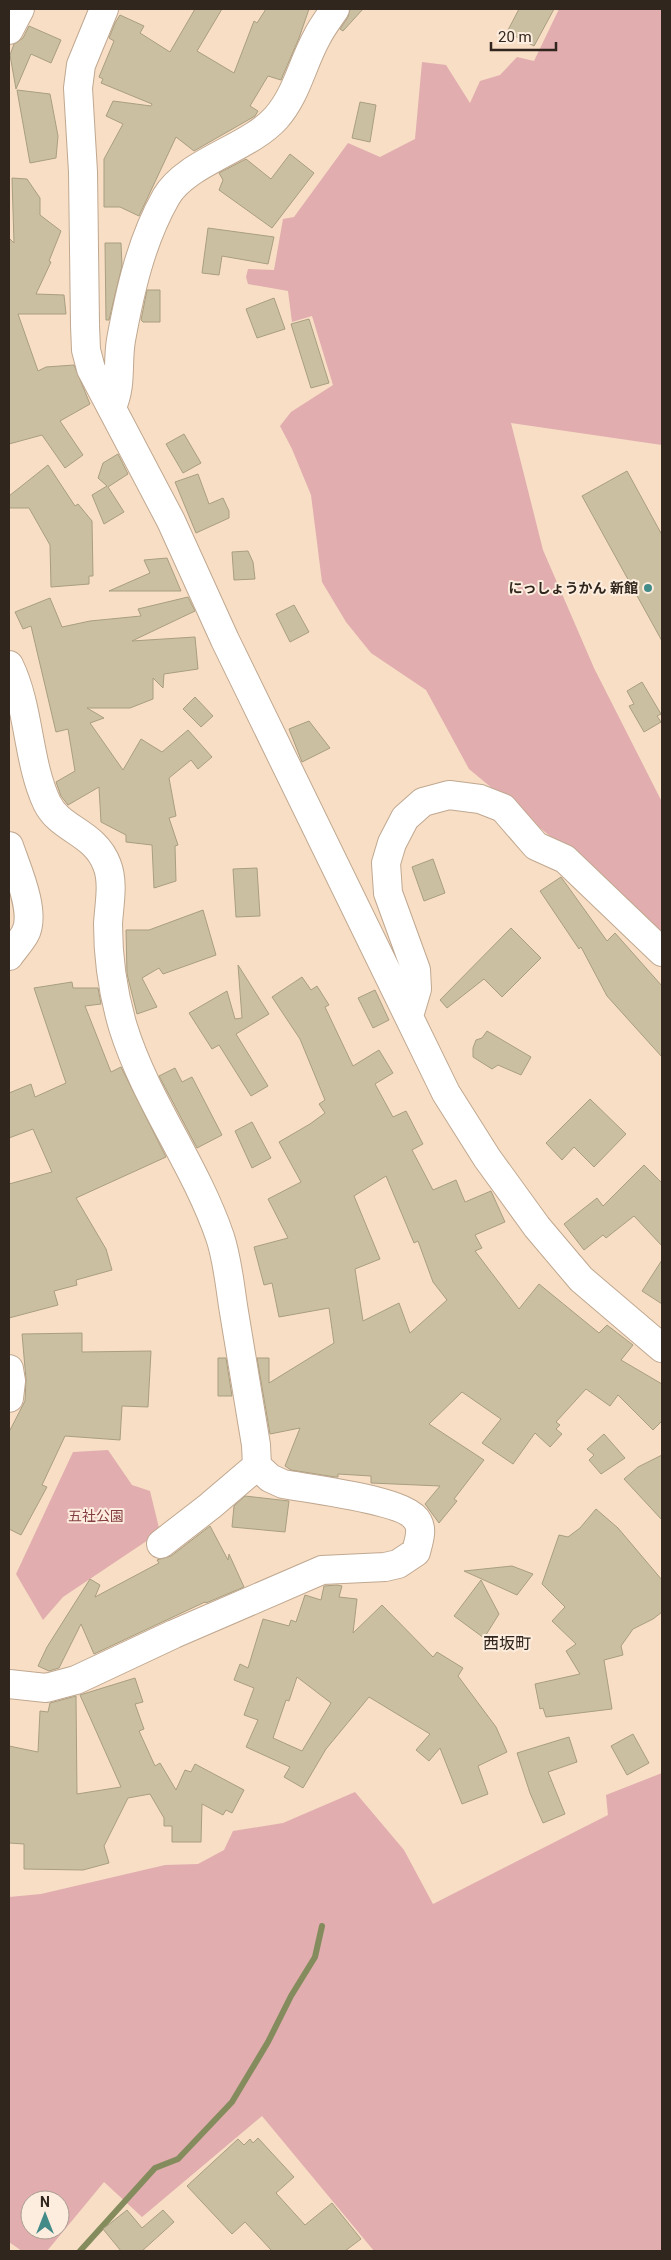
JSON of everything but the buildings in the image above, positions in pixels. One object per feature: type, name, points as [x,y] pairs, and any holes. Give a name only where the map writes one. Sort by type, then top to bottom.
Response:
[{"type":"street","points":[[9,30],[20,9]]},
{"type":"street","points":[[104,9],[81,66],[78,88],[83,172],[86,350],[91,369],[172,521],[225,640],[446,1093],[486,1158],[537,1227],[581,1280],[662,1348]]},
{"type":"street","points":[[112,407],[118,394],[121,342],[135,272],[150,227],[168,194],[189,175],[256,135],[276,118],[292,95],[317,36],[335,9]]},
{"type":"street","points":[[9,665],[26,717],[38,776],[48,804],[64,823],[89,838],[102,854],[108,866],[110,891],[108,924],[110,973],[123,1026],[133,1054],[199,1185],[220,1239],[256,1445],[257,1466],[270,1478],[283,1484],[392,1504],[414,1516],[420,1528],[416,1552],[398,1564],[385,1567],[322,1570],[174,1634],[76,1680],[46,1688],[9,1684]]},
{"type":"street","points":[[409,1016],[417,990],[416,970],[388,893],[386,863],[392,843],[405,818],[424,802],[449,795],[480,799],[504,808],[536,846],[565,859],[662,952]]},
{"type":"street","points":[[9,846],[24,887],[28,908],[26,932],[9,956]]},
{"type":"street","points":[[9,1369],[11,1381],[9,1398]]},
{"type":"street","points":[[162,1544],[257,1466]]},
{"type":"green space","points":[[559,9],[662,9],[662,445],[511,423],[543,550],[594,668],[662,802],[662,937],[557,842],[469,769],[426,690],[371,653],[346,622],[322,582],[311,495],[292,449],[280,426],[291,412],[333,385],[312,316],[292,322],[288,291],[248,284],[246,277],[248,269],[274,270],[283,219],[294,217],[348,143],[380,157],[415,139],[422,62],[446,65],[470,103],[480,81],[500,75],[517,57],[534,61]]},
{"type":"green space","name":"五社公園","points":[[108,1450],[132,1485],[150,1491],[160,1532],[63,1597],[43,1620],[16,1574],[73,1452]]},
{"type":"green space","points":[[662,1773],[662,2251],[374,2251],[262,2116],[142,2217],[104,2182],[70,2223],[70,2190],[20,2190],[20,2240],[56,2240],[47,2251],[22,2251],[9,2242],[9,1897],[41,1894],[165,1865],[198,1864],[224,1850],[233,1831],[283,1823],[355,1792],[404,1850],[433,1904],[608,1815],[606,1795]]},
{"type":"waterway","points":[[80,2251],[155,2168],[178,2159],[232,2102],[315,1957],[322,1926]]},
{"type":"place","name":"にっしょうかん 新館","points":[[648,588]]},
{"type":"district","name":"西坂町","points":[[507,1643]]}]
